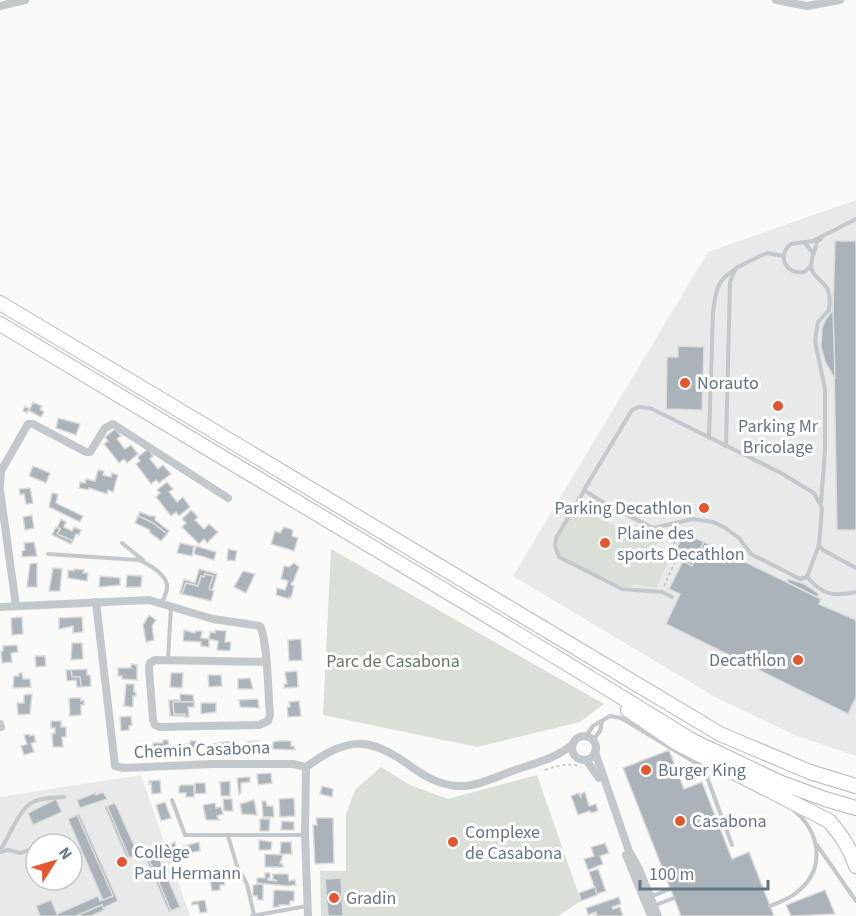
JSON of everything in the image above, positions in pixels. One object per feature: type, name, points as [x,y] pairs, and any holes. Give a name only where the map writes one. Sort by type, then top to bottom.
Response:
[{"type":"highway","points":[[0,303],[720,734],[810,771],[856,786]]},
{"type":"highway","points":[[0,324],[693,741],[735,763],[797,789],[856,808]]},
{"type":"highway","points":[[566,663],[642,721],[677,744],[829,821],[851,850],[856,866]]},
{"type":"street","points":[[0,6],[25,0]]},
{"type":"street","points":[[776,0],[807,6],[840,0]]},
{"type":"street","points":[[0,485],[0,471],[28,424],[33,424],[86,452],[90,452],[105,428],[113,424],[228,498]]},
{"type":"street","points":[[0,490],[16,606]]},
{"type":"street","points":[[0,607],[149,600],[213,620],[260,626],[264,632],[270,715],[264,724],[159,727],[153,720],[150,663],[155,660],[168,659],[266,662]]},
{"type":"street","name":"Chemin Casabona","points":[[96,602],[115,766],[124,768],[212,764],[293,764],[306,766]]},
{"type":"street","points":[[309,916],[305,835],[306,766],[342,745],[369,744],[392,753],[434,781],[459,786],[479,782],[556,756],[578,738],[590,738],[628,851],[639,869],[655,914]]},
{"type":"street","points":[[573,744],[575,756]]},
{"type":"street","points":[[586,760],[596,752]]},
{"type":"street","points":[[556,756],[575,756],[586,760],[594,769],[655,914]]},
{"type":"lane","points":[[823,236],[814,249],[811,266],[804,272],[792,271],[786,267],[783,256],[790,244],[805,243],[856,219]]},
{"type":"lane","points":[[805,243],[812,249],[814,257]]},
{"type":"lane","points":[[709,438],[715,302],[720,281],[736,268],[766,254],[783,256]]},
{"type":"lane","points":[[584,490],[653,528],[693,519],[706,520],[724,527],[739,538],[751,554],[762,561],[800,579],[807,576],[819,545],[825,451],[825,389],[814,341],[818,322],[829,310],[830,303],[828,291],[814,275],[811,266]]},
{"type":"lane","points":[[726,447],[730,282],[736,268]]},
{"type":"lane","points":[[672,597],[662,592],[622,589],[559,556],[555,546],[556,538],[632,410],[639,407],[650,408],[746,455],[808,489],[821,503]]},
{"type":"lane","points":[[122,543],[166,580],[168,586],[168,659]]},
{"type":"lane","points":[[819,545],[856,568]]},
{"type":"lane","points":[[48,554],[139,560],[146,563]]},
{"type":"lane","points":[[807,576],[821,591],[845,595],[856,592]]},
{"type":"lane","points":[[590,738],[593,726],[610,716],[621,718],[704,769],[732,845]]},
{"type":"lane","points":[[590,738],[600,731],[602,721]]},
{"type":"lane","points":[[769,792],[799,814],[856,901]]},
{"type":"lane","points":[[0,852],[23,810],[31,803],[42,799],[64,796]]},
{"type":"lane","points":[[172,800],[185,835],[305,835]]},
{"type":"lane","points":[[228,836],[237,866],[247,884],[253,916],[308,906]]},
{"type":"lane","points":[[770,906],[794,895],[805,885],[812,875],[817,844]]},
{"type":"lane","points":[[0,852],[8,850],[24,852]]},
{"type":"lane","points":[[648,893],[655,895],[670,889]]},
{"type":"lane","points":[[655,914],[658,904],[674,898]]},
{"type":"path","points":[[662,592],[676,560],[671,557],[670,553],[682,530],[680,521]]},
{"type":"path","points":[[540,771],[562,765],[576,765],[588,772],[594,769]]},
{"type":"shaded area","points":[[856,200],[856,756],[797,736],[717,698],[513,576],[708,252]]},
{"type":"shaded area","name":"Collège Paul Hermann","points":[[141,775],[190,916],[0,916],[0,797]]},
{"type":"green space","name":"Plaine des sports Decathlon","points":[[582,501],[592,506],[590,514],[638,537],[645,534],[657,539],[658,552],[669,560],[656,588],[636,584],[628,587],[618,586],[554,552],[554,541],[575,502]]},
{"type":"green space","name":"Parc de Casabona","points":[[331,549],[604,704],[580,722],[477,747],[323,715]]},
{"type":"green space","name":"Complexe de Casabona","points":[[381,767],[410,785],[448,799],[537,775],[581,901],[558,916],[321,916],[320,871],[346,871],[346,814],[355,790]]},
{"type":"building","points":[[835,241],[856,241],[856,530],[837,530],[833,310]]},
{"type":"building","points":[[833,310],[835,379],[825,361],[821,347],[822,328]]},
{"type":"building","name":"Norauto","points":[[678,346],[704,347],[702,410],[666,409],[667,357],[678,357]]},
{"type":"building","points":[[33,402],[42,406],[40,409],[44,412],[41,417],[28,410],[27,413],[23,411],[25,406],[30,409]]},
{"type":"building","points":[[58,418],[80,424],[76,435],[56,428]]},
{"type":"building","points":[[115,429],[121,436],[117,439],[125,449],[131,445],[138,454],[127,463],[124,459],[119,463],[104,444],[108,441],[105,437]]},
{"type":"building","points":[[148,449],[153,456],[150,459],[158,469],[163,465],[171,474],[159,483],[156,480],[151,484],[136,464],[140,461],[138,457]]},
{"type":"building","points":[[33,466],[50,473],[46,483],[29,476]]},
{"type":"building","points":[[98,470],[104,471],[103,475],[111,477],[112,473],[118,475],[113,492],[108,490],[107,494],[89,488],[88,490],[79,488],[80,482],[85,483],[86,479],[95,481]]},
{"type":"building","points":[[167,482],[173,489],[169,492],[177,502],[183,497],[190,507],[179,516],[176,512],[171,516],[156,497],[160,493],[157,490]]},
{"type":"building","points":[[30,488],[33,503],[26,504],[24,494],[20,495],[19,489]]},
{"type":"building","points":[[52,493],[58,494],[56,503],[83,516],[80,522],[49,507]]},
{"type":"building","points":[[191,510],[198,517],[195,520],[204,529],[209,524],[218,532],[207,543],[204,539],[199,544],[182,527],[186,523],[182,519]]},
{"type":"building","points":[[140,512],[155,516],[155,520],[169,531],[167,534],[153,523],[138,516]]},
{"type":"building","points":[[32,515],[34,528],[25,530],[23,517]]},
{"type":"building","points":[[138,516],[153,523],[167,534],[161,541],[149,532],[150,530],[135,523]]},
{"type":"building","points":[[61,519],[66,522],[64,527],[72,531],[74,527],[81,530],[73,541],[57,534]]},
{"type":"building","points":[[56,527],[60,529],[57,534],[73,541],[71,544],[52,535]]},
{"type":"building","points":[[284,527],[293,530],[292,536],[298,538],[294,551],[271,544],[275,531],[280,533]]},
{"type":"building","points":[[684,533],[704,542],[692,566],[673,556]]},
{"type":"building","points":[[34,542],[37,556],[22,557],[22,551],[25,550],[24,543]]},
{"type":"building","name":"Decathlon","points":[[704,542],[821,599],[819,604],[856,620],[856,697],[848,714],[666,624],[680,594],[669,589],[683,561],[692,566]]},
{"type":"building","points":[[180,543],[194,546],[192,556],[177,553]]},
{"type":"building","points":[[196,546],[216,552],[214,560],[194,554]]},
{"type":"building","points":[[228,549],[237,551],[235,561],[227,560]]},
{"type":"building","points":[[37,563],[37,587],[27,587],[30,564]]},
{"type":"building","points":[[294,563],[299,567],[291,585],[294,586],[291,598],[276,595],[277,588],[285,590],[288,581],[281,579],[284,566],[289,567]]},
{"type":"building","points":[[53,568],[62,569],[60,591],[49,591]]},
{"type":"building","points":[[74,569],[88,573],[87,581],[68,578],[68,570],[74,571]]},
{"type":"building","points":[[199,569],[217,574],[212,591],[209,589],[213,576],[205,574],[204,577],[201,576],[198,586],[186,583],[182,594],[180,593],[184,579],[195,583]]},
{"type":"building","points":[[243,571],[255,574],[246,593],[234,587]]},
{"type":"building","points":[[205,574],[213,576],[209,589],[214,591],[211,601],[182,594],[186,583],[198,586],[201,576],[204,577]]},
{"type":"building","points":[[127,575],[142,576],[141,587],[126,587]]},
{"type":"building","points":[[100,576],[120,578],[120,585],[99,587]]},
{"type":"building","points":[[788,579],[804,584],[819,594],[817,597],[787,582]]},
{"type":"building","points":[[149,615],[156,620],[152,626],[154,640],[146,642],[143,625]]},
{"type":"building","points":[[22,617],[23,634],[12,635],[11,618]]},
{"type":"building","points":[[82,617],[83,632],[73,633],[73,626],[59,629],[59,618]]},
{"type":"building","points":[[184,630],[195,633],[202,631],[201,638],[209,639],[209,647],[201,646],[201,642],[183,641]]},
{"type":"building","points":[[215,630],[226,631],[225,642],[231,642],[230,651],[217,650],[218,641],[209,639],[210,632],[215,633]]},
{"type":"building","points":[[301,639],[302,660],[289,661],[288,640]]},
{"type":"building","points":[[72,643],[82,643],[83,659],[71,660]]},
{"type":"building","points":[[17,645],[18,652],[11,653],[12,662],[2,663],[3,646]]},
{"type":"building","points":[[35,656],[45,656],[46,666],[36,667]]},
{"type":"building","points":[[131,664],[137,665],[137,680],[122,679],[122,676],[118,676],[118,668],[131,668]]},
{"type":"building","points":[[87,669],[91,686],[81,687],[80,677],[72,677],[71,670]]},
{"type":"building","points":[[66,670],[71,670],[72,677],[80,677],[81,687],[77,687],[76,680],[67,681]]},
{"type":"building","points":[[297,671],[298,687],[284,688],[284,684],[287,684],[285,672]]},
{"type":"building","points":[[19,673],[22,673],[23,679],[30,679],[31,687],[13,688],[14,676],[19,676]]},
{"type":"building","points":[[171,673],[183,673],[182,688],[170,687]]},
{"type":"building","points":[[208,675],[221,675],[222,686],[209,687]]},
{"type":"building","points":[[250,678],[253,689],[238,689],[238,679]]},
{"type":"building","points":[[126,684],[134,684],[136,696],[133,696],[133,707],[124,706]]},
{"type":"building","points":[[32,694],[30,714],[18,715],[17,703],[24,703],[24,695]]},
{"type":"building","points":[[180,694],[193,695],[194,702],[180,702]]},
{"type":"building","points":[[69,698],[84,700],[84,705],[81,705],[81,715],[70,716]]},
{"type":"building","points":[[258,699],[259,708],[240,707],[239,700]]},
{"type":"building","points":[[169,700],[180,700],[180,702],[173,702],[174,714],[185,714],[185,716],[170,716]]},
{"type":"building","points":[[299,701],[301,716],[288,717],[289,702]]},
{"type":"building","points":[[173,702],[194,702],[194,707],[188,707],[189,717],[185,717],[185,714],[174,714]]},
{"type":"building","points":[[201,703],[216,703],[216,712],[201,714]]},
{"type":"building","points":[[131,716],[132,725],[129,726],[129,730],[121,731],[120,717]]},
{"type":"building","points":[[51,721],[61,721],[61,727],[66,727],[66,737],[62,737],[63,747],[53,747],[52,734],[55,733],[55,728],[51,728]]},
{"type":"building","points":[[24,735],[34,735],[36,742],[31,743],[34,752],[24,755],[21,746],[27,744]]},
{"type":"building","points":[[163,740],[168,740],[170,753],[165,753],[165,756],[159,756],[159,753],[149,754],[149,746],[153,746],[153,743],[163,743]]},
{"type":"building","points":[[190,741],[196,741],[197,751],[176,755],[175,745],[190,744]]},
{"type":"building","points":[[232,741],[233,751],[212,753],[212,744]]},
{"type":"building","points":[[258,741],[259,751],[247,752],[246,742]]},
{"type":"building","points":[[291,741],[291,746],[294,746],[295,750],[273,749],[273,742]]},
{"type":"building","name":"Casabona","points":[[669,750],[684,789],[702,782],[732,859],[749,852],[774,916],[681,916],[623,768]]},
{"type":"building","points":[[271,773],[272,783],[258,785],[257,774]]},
{"type":"building","points":[[250,777],[250,782],[241,783],[239,795],[237,778]]},
{"type":"building","points":[[160,780],[161,793],[152,794],[149,781]]},
{"type":"building","points":[[230,781],[230,796],[221,796],[220,782]]},
{"type":"building","points":[[195,783],[205,783],[206,793],[195,794]]},
{"type":"building","points":[[194,785],[194,797],[186,797],[186,793],[179,793],[179,786]]},
{"type":"building","points":[[322,786],[333,789],[332,797],[320,794]]},
{"type":"building","points":[[103,792],[107,799],[80,808],[77,800]]},
{"type":"building","points":[[585,792],[589,806],[596,804],[598,811],[578,815],[571,796],[579,793],[581,798],[581,794]]},
{"type":"building","points":[[294,798],[295,816],[280,817],[279,799]]},
{"type":"building","points":[[56,799],[62,812],[33,825],[28,813]]},
{"type":"building","points":[[223,799],[232,799],[233,811],[224,811]]},
{"type":"building","points":[[254,800],[257,815],[242,814],[240,804]]},
{"type":"building","points":[[262,801],[266,801],[267,806],[273,806],[274,817],[263,817]]},
{"type":"building","points":[[165,802],[171,818],[161,821],[156,805]]},
{"type":"building","points":[[115,803],[138,854],[129,858],[107,806]]},
{"type":"building","points":[[215,803],[216,808],[221,807],[223,814],[217,816],[219,820],[206,820],[203,805]]},
{"type":"building","points":[[107,806],[129,858],[127,859],[105,807]]},
{"type":"building","points":[[79,814],[118,901],[76,916],[58,916],[57,914],[98,896],[100,901],[113,896],[77,815]]},
{"type":"building","points":[[77,815],[113,896],[103,900],[84,856],[84,832],[74,832],[68,819]]},
{"type":"building","points":[[316,818],[333,818],[334,863],[315,864],[313,825],[317,825]]},
{"type":"building","points":[[260,819],[270,819],[269,831],[260,831]]},
{"type":"building","points":[[282,821],[294,822],[294,830],[281,830]]},
{"type":"building","points":[[259,840],[272,842],[271,850],[259,850]]},
{"type":"building","points":[[175,842],[176,848],[188,845],[190,853],[171,856],[168,846]]},
{"type":"building","points":[[199,842],[200,851],[190,853],[188,845]]},
{"type":"building","points":[[281,842],[291,842],[292,854],[280,854]]},
{"type":"building","points":[[605,843],[609,853],[600,856],[603,864],[588,870],[584,859],[594,856],[591,847]]},
{"type":"building","points":[[265,854],[283,855],[280,864],[283,864],[283,867],[265,867]]},
{"type":"building","points":[[158,856],[180,907],[171,911],[149,860]]},
{"type":"building","points":[[149,860],[171,911],[169,912],[147,861]]},
{"type":"building","points":[[598,869],[606,891],[597,894],[589,872]]},
{"type":"building","points":[[265,873],[270,873],[268,880],[277,881],[273,879],[273,874],[288,874],[289,881],[295,880],[296,885],[257,883],[257,878],[265,878]]},
{"type":"building","points":[[224,878],[225,885],[220,885],[220,890],[212,891],[210,880]]},
{"type":"building","name":"Gradin","points":[[341,878],[343,916],[328,916],[325,879]]},
{"type":"building","points":[[263,884],[263,900],[258,900],[257,896],[253,896],[253,885]]},
{"type":"building","points":[[595,887],[597,895],[581,901],[579,893]]},
{"type":"building","points":[[274,890],[294,891],[294,901],[290,901],[290,905],[273,907]]},
{"type":"building","points":[[825,890],[835,914],[791,916],[786,905]]},
{"type":"building","points":[[619,897],[621,904],[612,907],[613,909],[620,907],[623,916],[593,916],[597,915],[596,912],[588,915],[586,908]]},
{"type":"building","points":[[51,900],[58,916],[40,916],[36,906]]},
{"type":"building","points":[[205,900],[207,912],[200,913],[198,904],[192,905],[192,902]]},
{"type":"building","points":[[102,905],[104,910],[91,916],[76,916]]},
{"type":"place","name":"Norauto","points":[[685,383]]},
{"type":"place","name":"Parking Mr Bricolage","points":[[778,406]]},
{"type":"place","name":"Parking Decathlon","points":[[704,508]]},
{"type":"place","name":"Plaine des sports Decathlon","points":[[605,543]]},
{"type":"place","name":"Decathlon","points":[[798,660]]},
{"type":"place","name":"Burger King","points":[[646,770]]},
{"type":"place","name":"Casabona","points":[[680,821]]},
{"type":"place","name":"Complexe de Casabona","points":[[453,842]]},
{"type":"place","name":"Collège Paul Hermann","points":[[122,862]]},
{"type":"place","name":"Gradin","points":[[334,898]]}]
